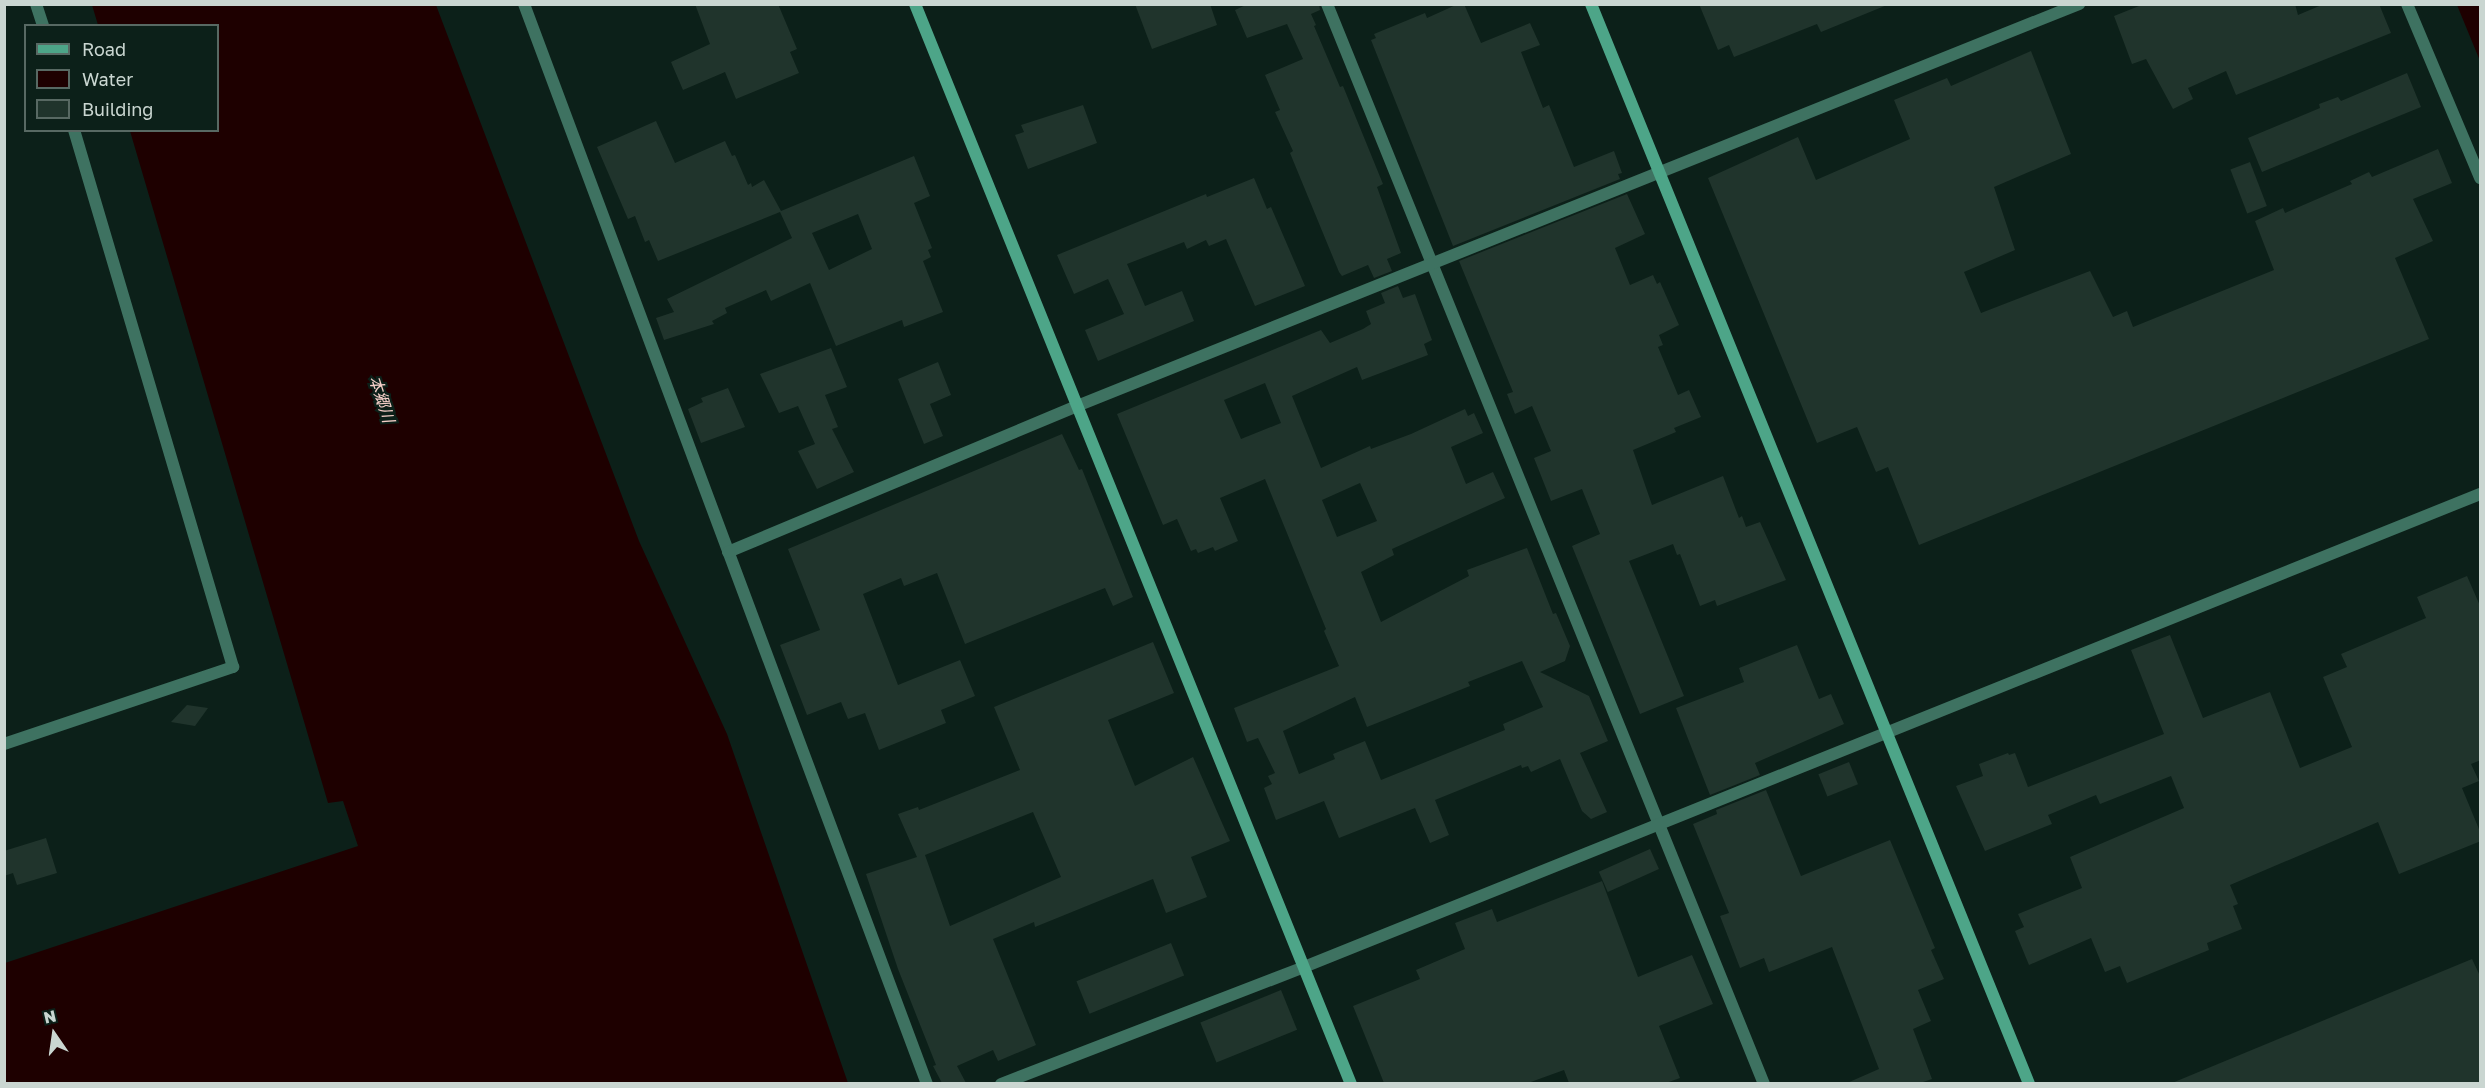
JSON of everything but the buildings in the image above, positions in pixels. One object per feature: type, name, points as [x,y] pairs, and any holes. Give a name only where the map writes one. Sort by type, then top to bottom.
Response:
[{"type":"street","points":[[36,4],[41,24]]},
{"type":"street","points":[[524,4],[927,1083]]},
{"type":"street","points":[[915,4],[1351,1083]]},
{"type":"street","points":[[1327,4],[1764,1083]]},
{"type":"street","points":[[1591,4],[2029,1083]]},
{"type":"street","points":[[728,552],[1077,406],[2079,4]]},
{"type":"street","points":[[2407,4],[2481,178]]},
{"type":"street","points":[[4,744],[233,666],[75,132]]},
{"type":"street","points":[[1001,1083],[1304,967],[1886,731],[2481,494]]},
{"type":"water","name":"本郷川","points":[[92,5],[436,5],[639,541],[727,734],[848,1083],[5,1083],[5,963],[358,846],[343,801],[328,803],[130,132],[219,132],[219,24],[98,24]]},
{"type":"water","points":[[2457,5],[2480,5],[2480,61]]}]
